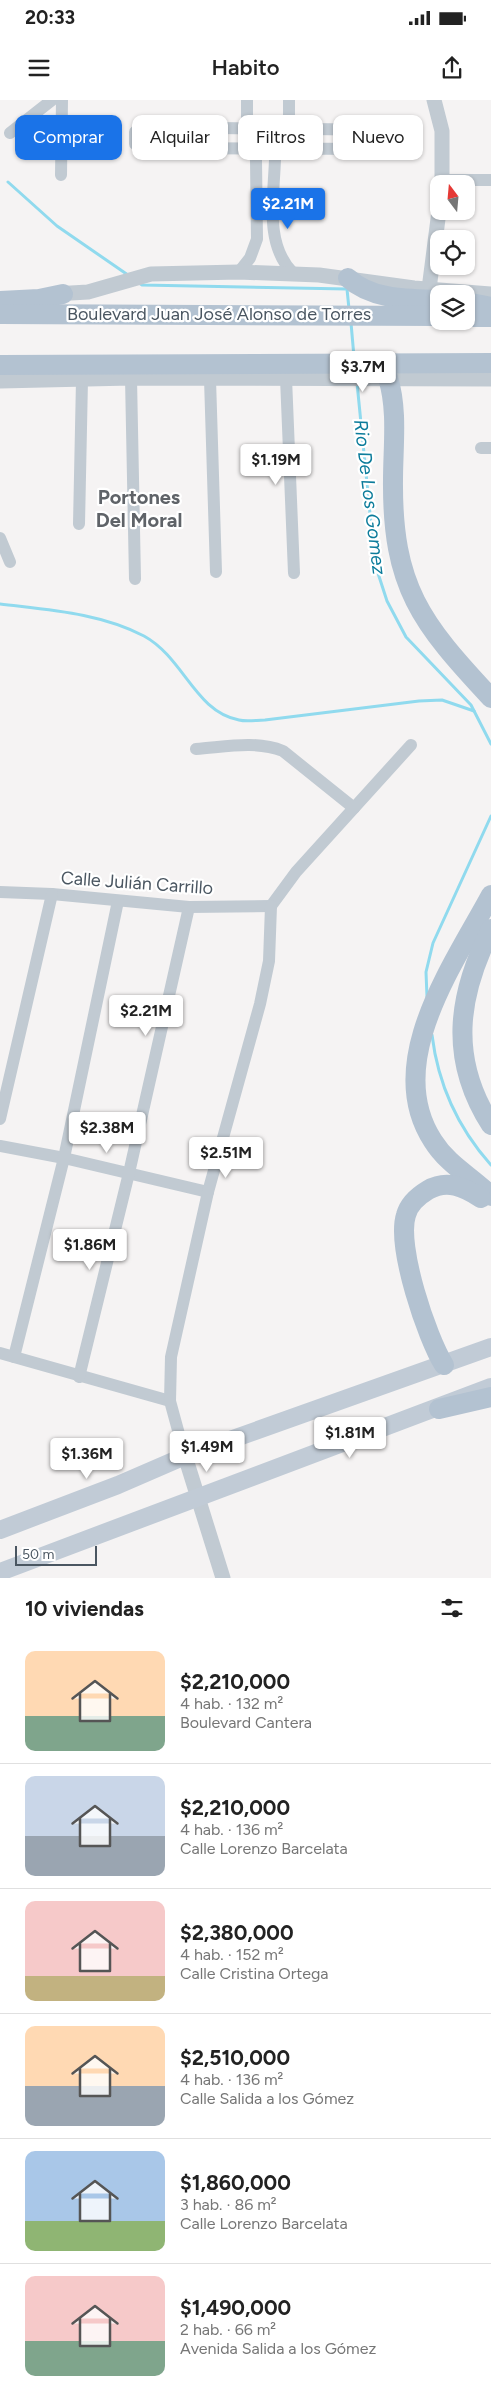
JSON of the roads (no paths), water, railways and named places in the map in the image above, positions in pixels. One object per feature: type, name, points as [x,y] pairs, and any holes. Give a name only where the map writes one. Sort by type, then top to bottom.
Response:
[{"type":"main road","points":[[348,278],[360,287],[380,295],[430,294]]},
{"type":"main road","points":[[0,301],[39,300],[63,294]]},
{"type":"main road","points":[[475,304],[491,307]]},
{"type":"main road","name":"Boulevard Juan José Alonso de Torres","points":[[0,314],[430,316]]},
{"type":"main road","points":[[475,317],[491,317]]},
{"type":"main road","points":[[0,365],[387,373],[491,362]]},
{"type":"main road","points":[[387,373],[393,407],[395,528],[404,577],[413,601],[425,622],[491,698]]},
{"type":"main road","points":[[491,894],[464,1005],[462,1030],[464,1060],[470,1086],[491,1125]]},
{"type":"main road","points":[[483,927],[431,1010],[420,1037],[416,1056],[415,1087],[426,1130],[452,1164],[491,1196]]},
{"type":"main road","points":[[444,1365],[429,1338],[414,1284],[404,1236],[406,1216],[420,1195],[431,1188],[445,1185],[462,1187],[491,1206]]},
{"type":"main road","points":[[0,1530],[118,1485],[185,1456],[491,1347]]},
{"type":"main road","points":[[0,1572],[439,1409],[491,1387]]},
{"type":"main road","points":[[439,1409],[491,1397]]},
{"type":"street","points":[[10,133],[52,100]]},
{"type":"street","points":[[61,175],[62,100]]},
{"type":"street","points":[[247,100],[247,115]]},
{"type":"street","points":[[289,100],[289,115]]},
{"type":"street","points":[[434,100],[442,131],[442,175]]},
{"type":"street","points":[[238,128],[142,127],[135,132],[134,144],[141,148],[238,148]]},
{"type":"street","points":[[323,129],[388,130],[394,135],[394,145],[388,150],[323,149]]},
{"type":"street","points":[[239,272],[250,258],[256,239],[256,160]]},
{"type":"street","points":[[275,160],[275,240],[280,258],[293,273]]},
{"type":"street","points":[[475,181],[491,180]]},
{"type":"street","points":[[435,285],[438,220]]},
{"type":"street","name":"Boulevard Juan José Alonso de Torres","points":[[0,294],[88,292],[151,274],[293,273],[348,278]]},
{"type":"street","points":[[475,294],[491,294]]},
{"type":"street","points":[[0,381],[131,378],[286,378],[338,371]]},
{"type":"street","points":[[387,373],[491,379]]},
{"type":"street","points":[[131,378],[135,579]]},
{"type":"street","points":[[286,378],[294,573]]},
{"type":"street","points":[[210,379],[211,481],[216,572]]},
{"type":"street","points":[[79,524],[82,380]]},
{"type":"street","points":[[0,538],[10,562]]},
{"type":"street","points":[[196,749],[259,744],[270,746],[283,751],[354,808]]},
{"type":"street","points":[[223,1578],[196,1499],[194,1484],[170,1401],[172,1348],[208,1192],[260,1004],[269,961],[271,906],[296,872],[412,746]]},
{"type":"street","name":"Calle Julián Carrillo","points":[[0,892],[52,894],[189,907],[271,906]]},
{"type":"street","points":[[0,1119],[52,894]]},
{"type":"street","points":[[14,1357],[64,1158],[118,901]]},
{"type":"street","points":[[79,1377],[129,1173],[189,907]]},
{"type":"street","points":[[0,1146],[64,1158],[208,1192]]},
{"type":"street","points":[[0,1353],[79,1377],[170,1401]]},
{"type":"waterway","name":"Rio De Los Gomez","points":[[8,182],[57,226],[128,275]]},
{"type":"waterway","name":"Rio De Los Gomez","points":[[139,283],[142,285],[347,289],[349,309]]},
{"type":"waterway","name":"Rio De Los Gomez","points":[[351,323],[354,357]]},
{"type":"waterway","name":"Rio De Los Gomez","points":[[357,383],[375,564],[387,601],[406,637],[471,705],[491,744]]},
{"type":"waterway","points":[[0,604],[92,617],[127,628],[144,636],[170,657],[200,696],[211,707],[224,715],[239,720],[265,720],[419,701],[442,700],[474,711]]},
{"type":"waterway","name":"Rio De Los Gomez","points":[[427,997],[426,972],[433,943],[491,816]]},
{"type":"waterway","name":"Rio De Los Gomez","points":[[432,1035],[439,1071],[451,1104],[459,1121],[491,1165]]},
{"type":"district","name":"Portones Del Moral","points":[[139,508]]}]
